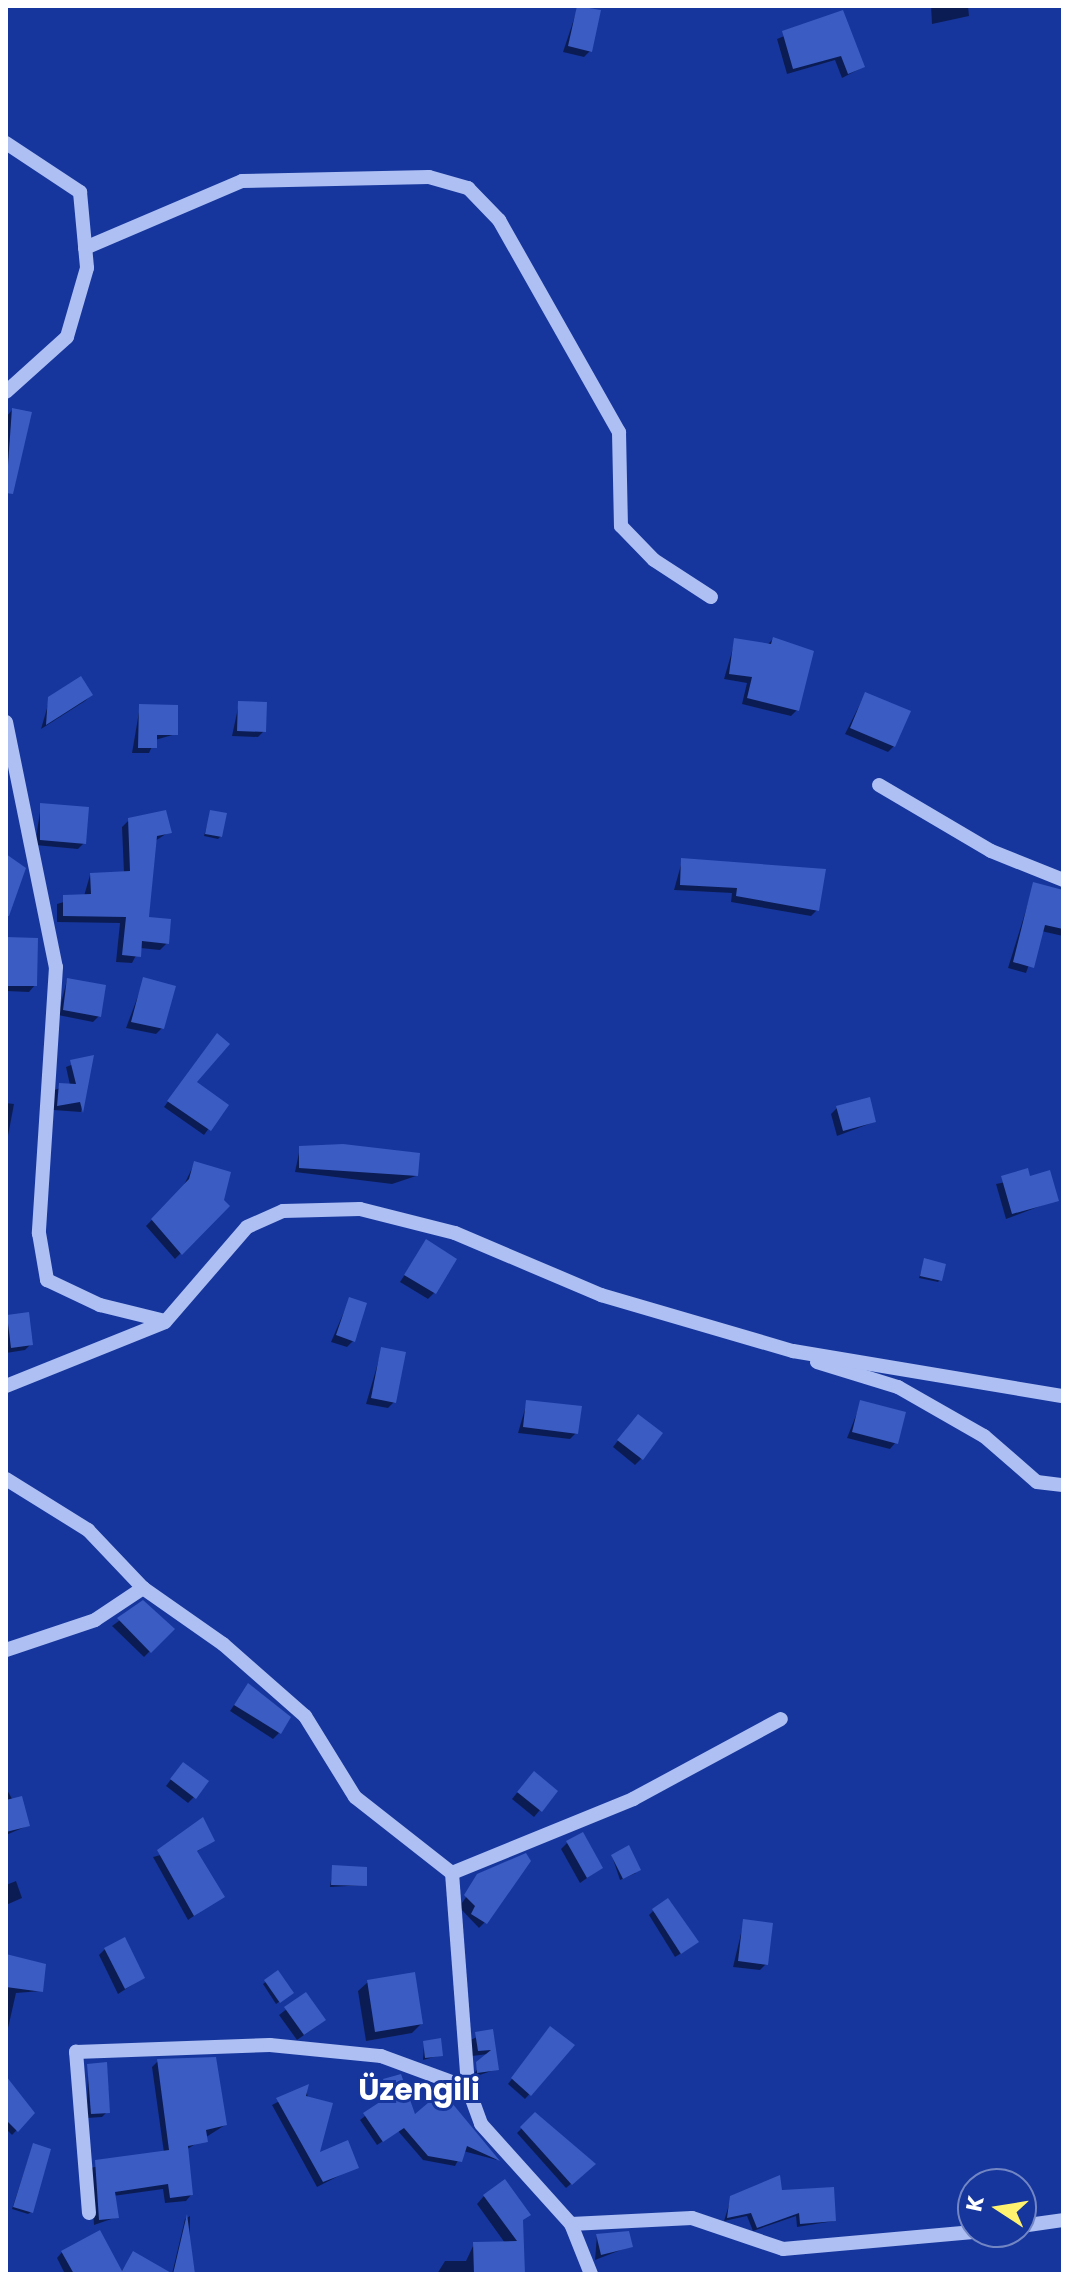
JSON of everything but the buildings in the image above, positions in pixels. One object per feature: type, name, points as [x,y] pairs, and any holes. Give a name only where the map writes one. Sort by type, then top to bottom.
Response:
[{"type":"street","points":[[6,143],[80,192],[87,268],[67,337],[6,392]]},
{"type":"street","points":[[85,248],[242,181],[429,177],[468,188],[499,220],[619,432],[621,526],[654,560],[711,597]]},
{"type":"street","points":[[6,722],[56,967],[43,1100],[39,1233],[47,1280],[100,1305],[165,1322]]},
{"type":"street","points":[[879,785],[991,851],[1063,880]]},
{"type":"street","points":[[6,1386],[165,1322],[247,1227],[283,1211],[360,1209],[455,1233],[601,1295],[796,1351],[898,1387],[984,1436],[1037,1482],[1063,1485]]},
{"type":"street","points":[[796,1351],[1063,1396]]},
{"type":"street","points":[[6,1479],[88,1530],[143,1588],[223,1644],[305,1716],[355,1797],[452,1873],[468,2088],[481,2124],[571,2224],[591,2274]]},
{"type":"street","points":[[6,1650],[95,1620],[143,1588]]},
{"type":"street","points":[[452,1873],[633,1799],[781,1719]]},
{"type":"street","points":[[89,2213],[76,2052],[270,2045],[381,2056],[468,2088]]},
{"type":"street","points":[[571,2224],[692,2218],[783,2249],[957,2233]]},
{"type":"street","points":[[1037,2224],[1063,2220]]},
{"type":"district","name":"Üzengili","points":[[419,2090]]}]
